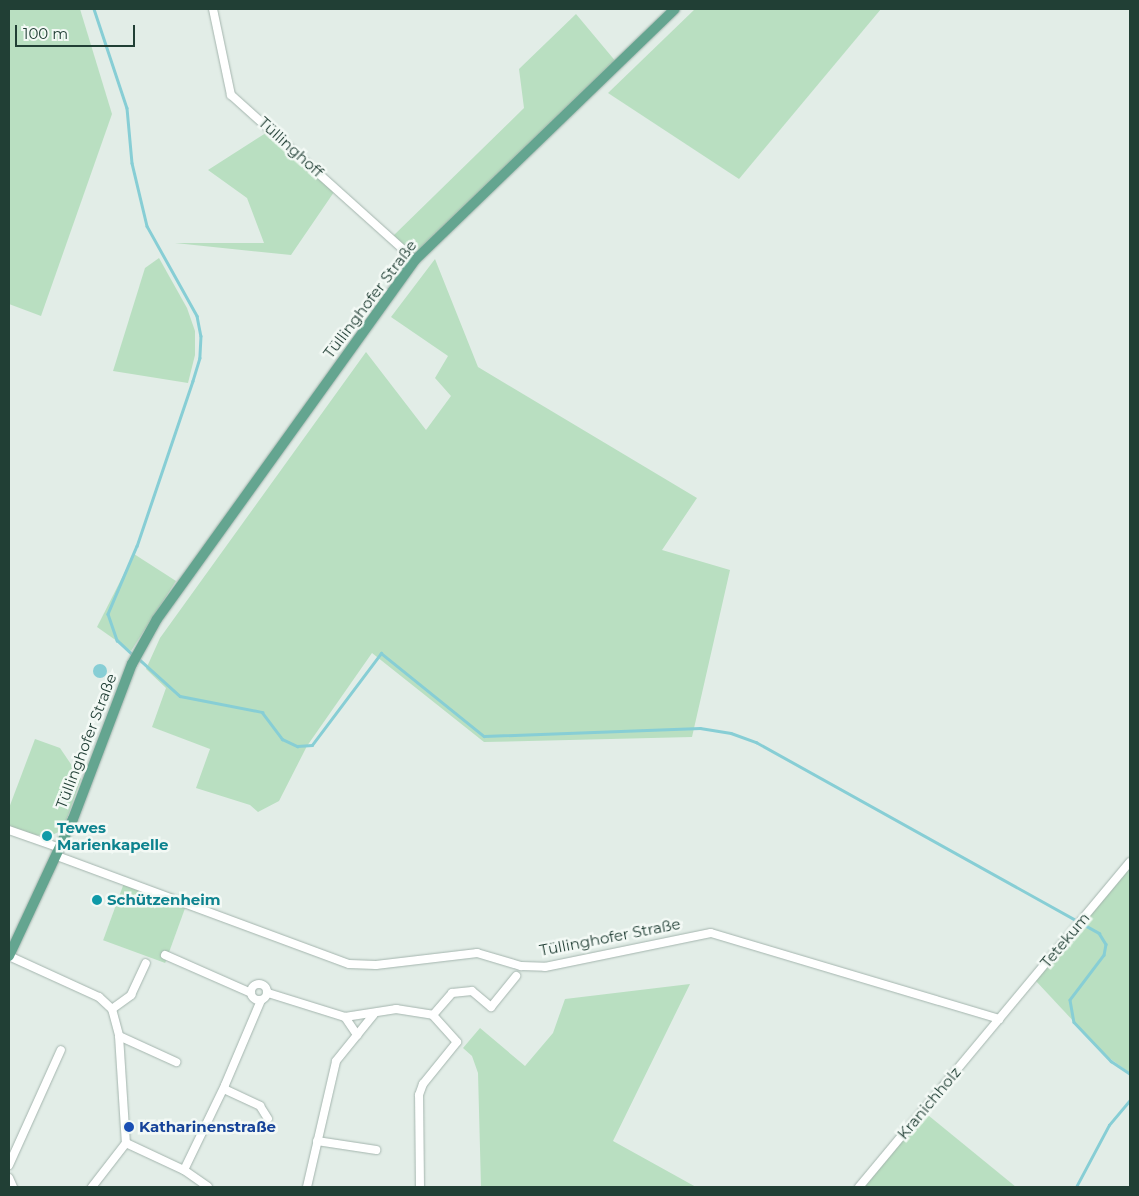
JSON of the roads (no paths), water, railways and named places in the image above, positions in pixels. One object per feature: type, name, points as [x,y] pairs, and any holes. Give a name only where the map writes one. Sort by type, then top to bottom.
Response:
[{"type":"main road","name":"Tüllinghofer Straße","points":[[9,956],[58,852],[132,664],[157,619],[415,260],[675,9]]},
{"type":"street","name":"Tüllinghoff","points":[[213,9],[231,95],[415,260]]},
{"type":"street","points":[[9,830],[58,852]]},
{"type":"street","name":"Tüllinghofer Straße","points":[[58,852],[349,964],[376,965],[477,953],[521,966],[545,967],[711,933],[999,1019]]},
{"type":"street","name":"Tetekum","points":[[999,1019],[1130,862]]},
{"type":"street","points":[[165,955],[251,993],[254,998],[261,1000]]},
{"type":"street","points":[[9,956],[99,997],[112,1009],[119,1036],[126,1143],[92,1187]]},
{"type":"street","points":[[112,1009],[131,995],[146,963]]},
{"type":"street","points":[[433,1015],[452,993],[472,991],[491,1007],[516,976]]},
{"type":"street","points":[[251,993],[259,984],[266,986],[268,993]]},
{"type":"street","points":[[184,1170],[224,1089],[261,1000],[268,993]]},
{"type":"street","points":[[268,993],[344,1017],[374,1014],[396,1009],[433,1015],[457,1042],[423,1084],[419,1095],[420,1187]]},
{"type":"street","points":[[307,1187],[336,1061],[374,1014]]},
{"type":"street","points":[[344,1017],[357,1035]]},
{"type":"street","name":"Kranichholz","points":[[859,1187],[999,1019]]},
{"type":"street","points":[[119,1036],[176,1062]]},
{"type":"street","points":[[9,1165],[61,1050]]},
{"type":"street","points":[[224,1089],[260,1106],[268,1119]]},
{"type":"street","points":[[317,1141],[376,1150]]},
{"type":"street","points":[[126,1143],[184,1170],[208,1187]]},
{"type":"street","points":[[9,1178],[13,1187]]},
{"type":"water","points":[[100,664],[105,666],[107,671],[105,676],[100,678],[95,676],[93,671],[95,666]]},
{"type":"waterway","points":[[94,9],[127,108],[132,163],[147,226],[197,316],[201,336],[200,358],[193,381],[137,546],[108,614],[117,640],[134,656]]},
{"type":"waterway","points":[[139,659],[180,696],[262,712],[282,739],[297,746],[312,745],[381,653],[484,736],[700,728],[731,733],[756,742],[1099,933],[1106,944],[1104,955],[1070,1000],[1074,1022],[1111,1061],[1130,1074]]},
{"type":"waterway","points":[[1076,1187],[1109,1125],[1130,1100]]},
{"type":"place","name":"Tewes Marienkapelle","points":[[47,836]]},
{"type":"place","name":"Schützenheim","points":[[97,900]]},
{"type":"place","name":"Katharinenstraße","points":[[129,1127]]}]
